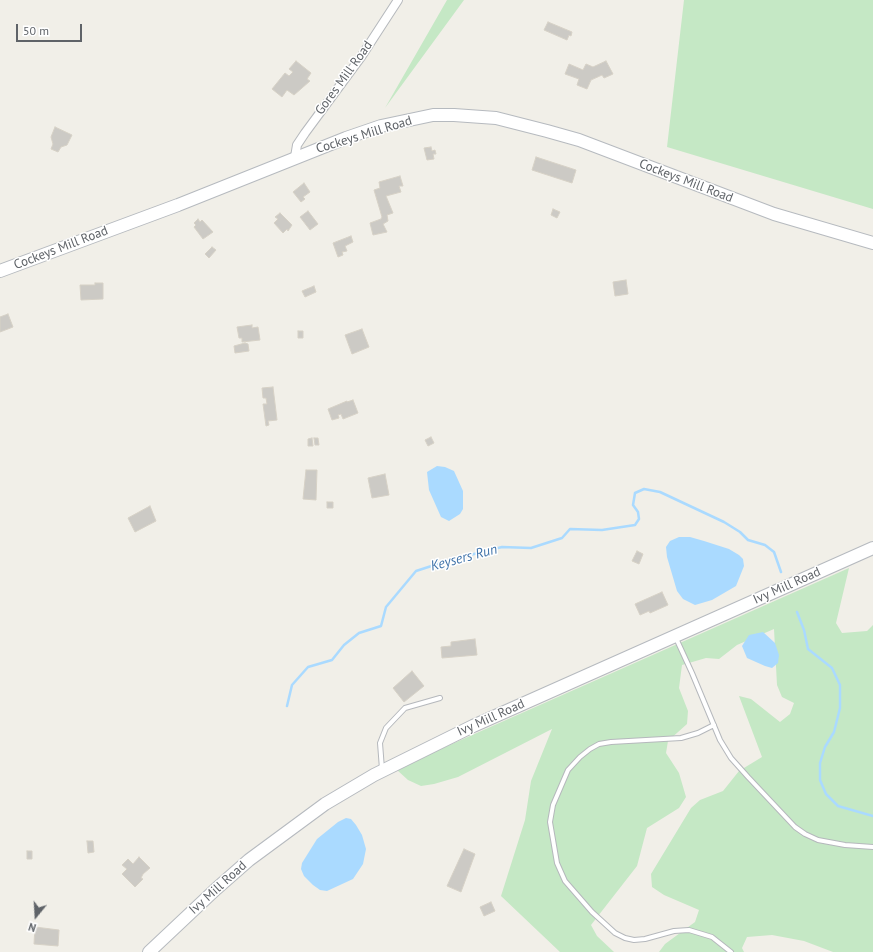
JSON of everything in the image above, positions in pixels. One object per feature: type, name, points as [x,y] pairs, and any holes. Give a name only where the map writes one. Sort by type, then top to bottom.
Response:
[{"type":"street","name":"Gores Mill Road","points":[[295,157],[297,145],[360,57],[398,0]]},
{"type":"street","name":"Cockeys Mill Road","points":[[0,271],[178,205],[295,157],[346,138],[411,119],[432,115],[454,114],[496,118],[579,140],[774,214],[873,243]]},
{"type":"street","name":"Ivy Mill Road","points":[[149,952],[249,860],[325,804],[382,771],[433,744],[873,548]]},
{"type":"lane","points":[[675,636],[714,725],[731,758],[795,827],[818,840],[845,845],[873,847]]},
{"type":"lane","points":[[382,771],[380,743],[386,728],[405,708],[440,698]]},
{"type":"lane","points":[[714,725],[698,733],[681,738],[611,742],[600,744],[590,749],[568,770],[553,805],[550,822],[557,863],[565,881],[592,912],[615,933],[625,938],[645,940],[674,931],[689,930],[712,937],[731,952]]},
{"type":"green space","points":[[447,0],[464,0],[385,108]]},
{"type":"green space","points":[[684,0],[873,0],[873,209],[667,147]]},
{"type":"green space","points":[[849,568],[836,623],[842,633],[867,631],[873,625],[873,952],[833,952],[804,941],[772,935],[747,937],[742,948],[744,952],[659,952],[665,944],[695,922],[699,910],[664,895],[652,887],[651,874],[691,808],[700,800],[723,791],[739,771],[762,757],[739,696],[751,699],[780,722],[790,714],[794,703],[782,697],[777,685],[774,629],[737,645],[719,659],[706,658],[682,665],[679,688],[688,711],[687,724],[668,741],[666,753],[679,773],[686,797],[679,808],[647,828],[637,866],[591,925],[597,936],[614,952],[560,952],[501,896],[525,820],[531,781],[552,729],[458,777],[434,784],[421,786],[408,780],[397,770],[400,767]]},
{"type":"water","points":[[437,466],[445,467],[454,471],[463,491],[463,509],[460,514],[449,521],[441,517],[429,490],[427,472]]},
{"type":"water","points":[[679,537],[690,537],[704,541],[729,549],[739,555],[743,559],[744,566],[736,586],[712,600],[695,605],[683,599],[677,591],[667,557],[666,547],[670,541]]},
{"type":"water","points":[[763,632],[775,643],[779,655],[778,663],[772,668],[747,658],[742,646],[749,635]]},
{"type":"water","points":[[346,818],[351,819],[362,835],[366,849],[363,864],[353,879],[327,891],[320,890],[304,876],[301,869],[302,863],[317,839],[338,822]]},
{"type":"building","points":[[548,22],[572,32],[571,36],[569,35],[567,40],[544,30]]},
{"type":"building","points":[[296,61],[311,73],[307,79],[310,81],[294,95],[287,90],[282,97],[272,89],[285,73],[289,76],[293,72],[289,69]]},
{"type":"building","points":[[606,61],[613,74],[604,78],[602,75],[591,80],[587,89],[577,85],[579,79],[565,74],[569,64],[583,70],[586,64],[593,67]]},
{"type":"building","points":[[55,127],[72,135],[67,145],[61,147],[58,152],[51,149],[53,144],[51,137]]},
{"type":"building","points":[[431,147],[432,151],[435,150],[436,154],[433,154],[434,159],[427,160],[424,148]]},
{"type":"building","points":[[536,157],[576,170],[572,183],[532,170]]},
{"type":"building","points":[[400,176],[403,186],[399,186],[401,192],[386,196],[393,213],[387,215],[388,221],[383,224],[387,232],[373,235],[370,223],[381,219],[382,217],[374,190],[380,188],[379,182]]},
{"type":"building","points":[[304,183],[310,192],[303,197],[305,199],[301,202],[293,192]]},
{"type":"building","points":[[553,209],[560,212],[557,218],[551,215]]},
{"type":"building","points":[[308,211],[318,224],[310,230],[300,217]]},
{"type":"building","points":[[280,213],[292,225],[288,231],[287,229],[283,233],[274,223],[278,219],[275,217]]},
{"type":"building","points":[[198,219],[200,222],[202,220],[213,232],[203,239],[194,227],[196,225],[194,223]]},
{"type":"building","points":[[351,236],[353,242],[345,246],[347,251],[342,252],[343,255],[338,257],[333,243]]},
{"type":"building","points":[[212,247],[216,250],[209,258],[205,254]]},
{"type":"building","points":[[626,280],[628,294],[615,296],[613,282]]},
{"type":"building","points":[[95,283],[103,283],[103,299],[81,300],[80,285],[95,285]]},
{"type":"building","points":[[314,286],[316,292],[305,297],[302,291]]},
{"type":"building","points":[[8,314],[13,327],[0,332],[0,317]]},
{"type":"building","points":[[252,325],[252,328],[258,327],[260,340],[242,342],[242,338],[239,338],[237,327]]},
{"type":"building","points":[[362,329],[369,347],[352,354],[345,335]]},
{"type":"building","points":[[298,331],[303,331],[303,338],[298,338]]},
{"type":"building","points":[[245,343],[248,344],[249,351],[235,353],[234,346]]},
{"type":"building","points":[[273,387],[277,420],[268,421],[269,425],[266,426],[263,404],[267,404],[266,398],[263,398],[262,388]]},
{"type":"building","points":[[353,400],[358,413],[343,419],[341,414],[338,415],[339,418],[332,420],[328,409]]},
{"type":"building","points":[[431,437],[434,443],[428,446],[425,440]]},
{"type":"building","points":[[312,438],[313,446],[308,446],[308,439]]},
{"type":"building","points":[[314,438],[318,438],[319,445],[315,445]]},
{"type":"building","points":[[306,470],[317,470],[316,500],[303,499]]},
{"type":"building","points":[[385,474],[389,495],[372,498],[368,478]]},
{"type":"building","points":[[327,502],[333,502],[333,508],[327,508]]},
{"type":"building","points":[[150,506],[156,521],[135,532],[128,518]]},
{"type":"building","points":[[637,551],[643,554],[639,564],[632,561]]},
{"type":"building","points":[[662,592],[668,605],[650,613],[649,611],[640,615],[635,604]]},
{"type":"building","points":[[475,639],[477,655],[442,658],[441,647],[451,646],[451,642]]},
{"type":"building","points":[[412,671],[424,686],[404,702],[393,688]]},
{"type":"building","points":[[87,841],[93,841],[94,852],[88,853]]},
{"type":"building","points":[[464,849],[475,854],[461,892],[447,886]]},
{"type":"building","points":[[27,851],[32,851],[32,859],[27,859]]},
{"type":"building","points":[[139,857],[150,868],[143,874],[141,878],[143,879],[135,887],[122,874],[127,869],[122,865],[128,859],[133,864]]},
{"type":"building","points":[[491,902],[495,911],[484,916],[480,907]]},
{"type":"building","points":[[35,927],[59,930],[58,946],[34,944]]},
{"type":"waterway","name":"Keysers Run","points":[[287,706],[292,685],[308,667],[332,660],[344,645],[359,633],[381,626],[386,607],[416,571],[450,560],[502,547],[531,548],[562,538],[570,529],[602,530],[635,525],[639,519],[638,512],[633,505],[635,493],[644,489],[660,492],[724,522],[740,532],[748,540],[765,545],[774,552],[781,572]]},
{"type":"waterway","name":"Keysers Run","points":[[797,612],[804,630],[808,649],[832,668],[840,685],[840,708],[834,732],[825,747],[820,763],[820,780],[826,794],[838,806],[873,816]]}]
